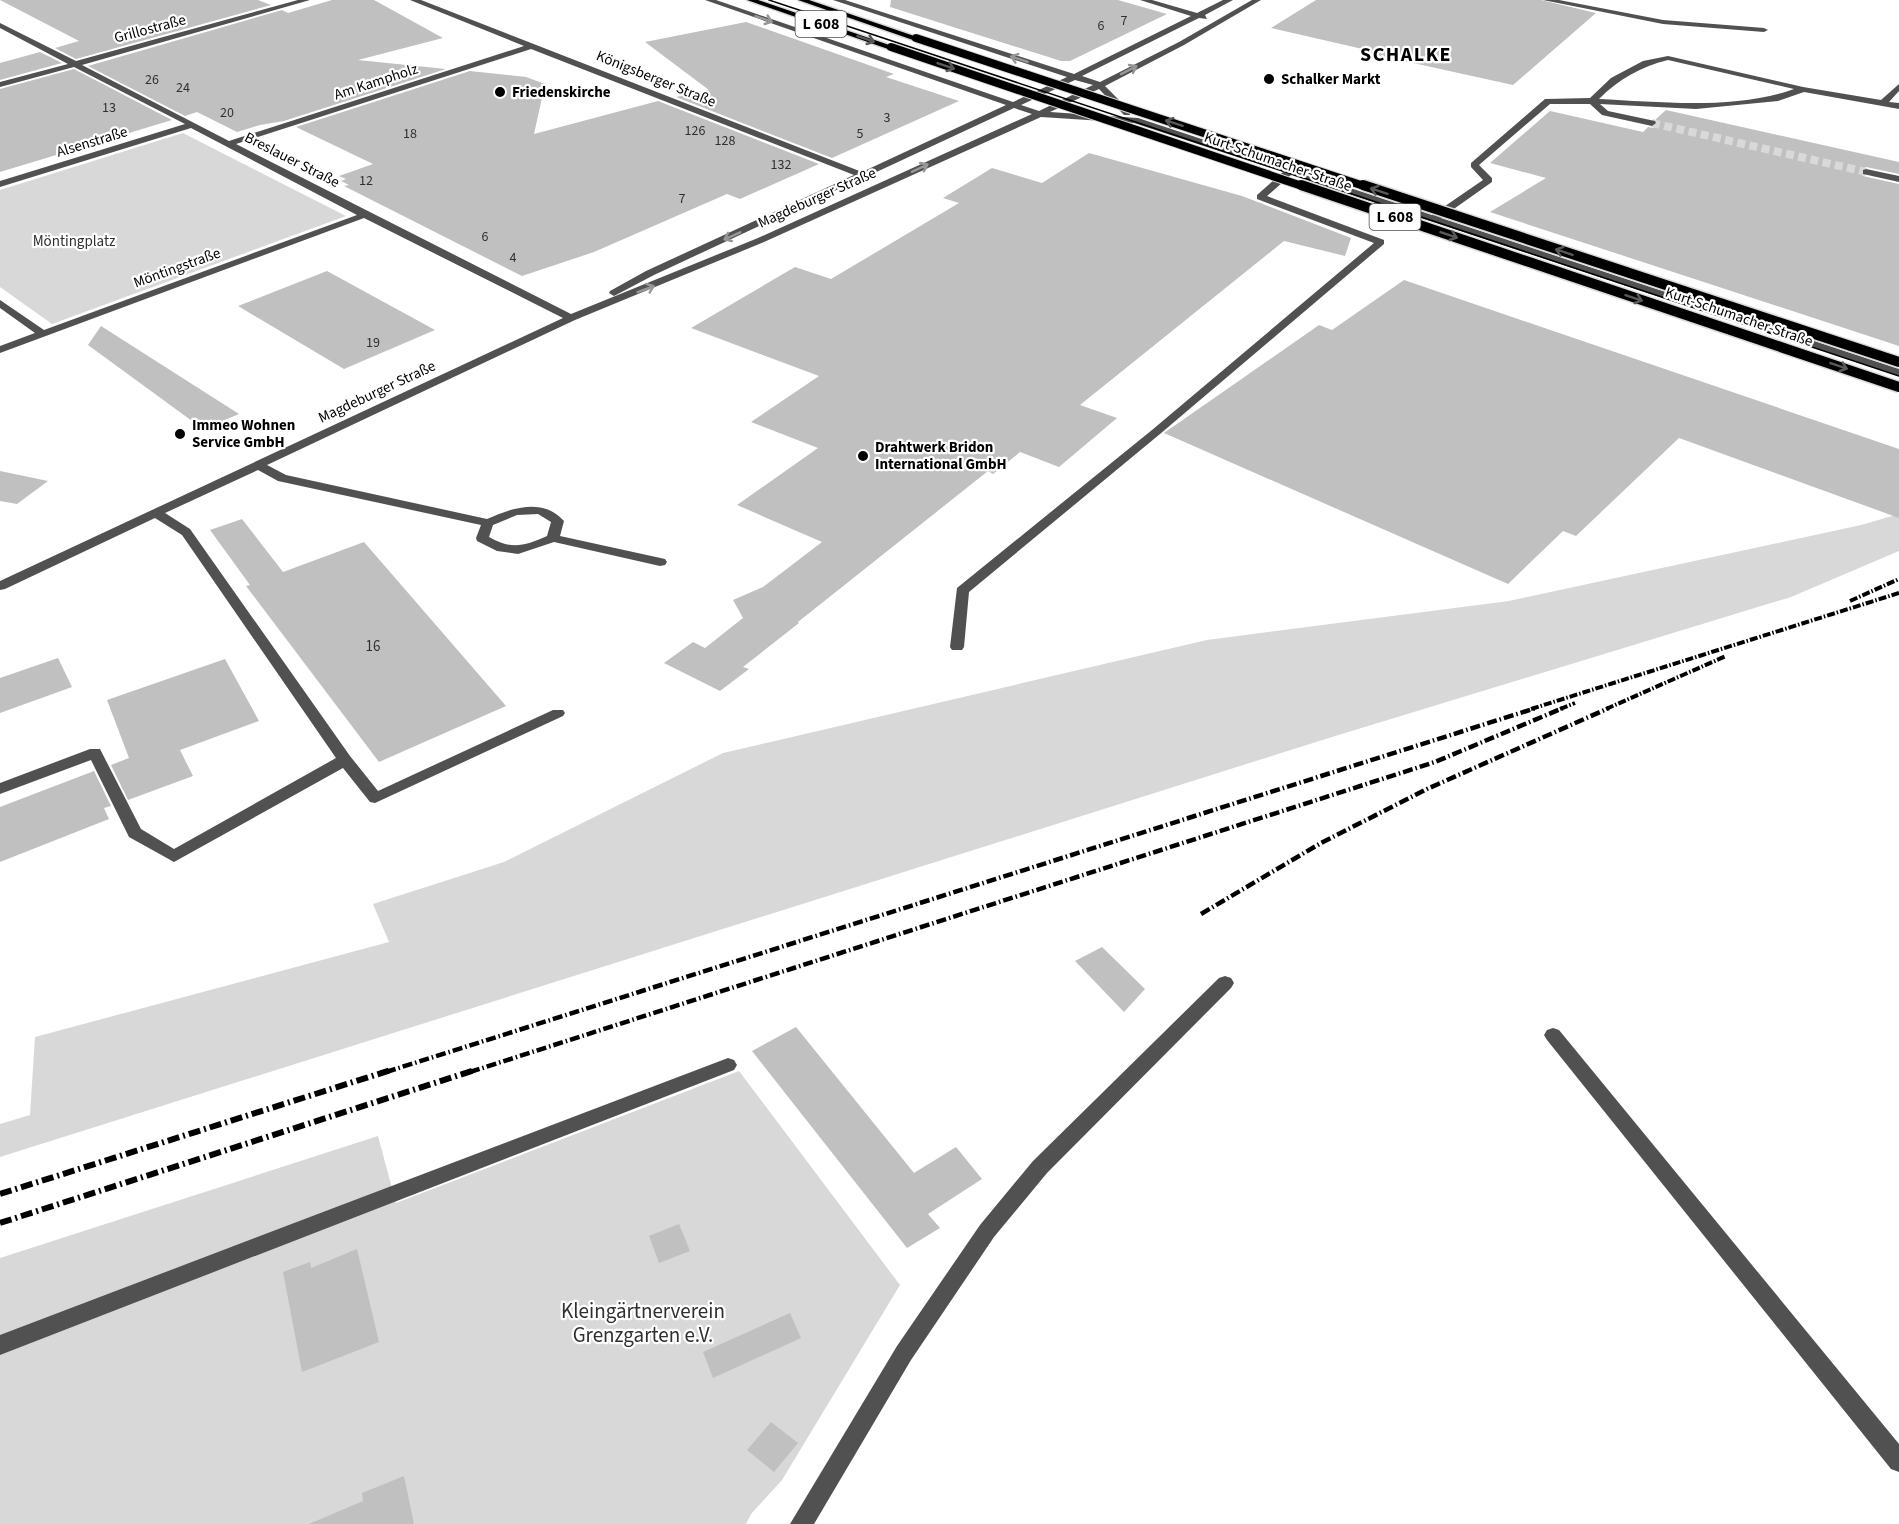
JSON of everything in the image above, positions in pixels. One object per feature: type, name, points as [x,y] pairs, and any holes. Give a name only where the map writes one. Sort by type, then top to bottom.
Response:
[{"type":"main road","name":"Kurt-Schumacher-Straße","points":[[751,0],[1899,387]]},
{"type":"main road","name":"Kurt-Schumacher-Straße","points":[[802,0],[1899,362]]},
{"type":"street","name":"Grillostraße","points":[[0,85],[306,0]]},
{"type":"street","name":"Königsberger Straße","points":[[414,0],[886,184]]},
{"type":"street","points":[[709,0],[1039,114],[1135,120],[1899,373]]},
{"type":"street","points":[[837,0],[1100,85],[1135,120]]},
{"type":"street","points":[[1144,0],[1222,21]]},
{"type":"street","points":[[1013,105],[1229,0]]},
{"type":"street","points":[[1039,114],[1100,85],[1222,21],[1257,0]]},
{"type":"street","points":[[1547,0],[1663,22],[1764,30]]},
{"type":"street","name":"Breslauer Straße","points":[[0,25],[364,215],[572,318]]},
{"type":"street","name":"Am Kampholz","points":[[227,144],[534,45]]},
{"type":"street","points":[[1592,101],[1614,80],[1646,63],[1668,58],[1803,89],[1899,106]]},
{"type":"street","points":[[1884,102],[1899,86]]},
{"type":"street","points":[[1433,219],[1489,180],[1474,165],[1548,101],[1696,106],[1778,98],[1803,89]]},
{"type":"street","points":[[1592,101],[1605,112],[1652,123]]},
{"type":"street","name":"Magdeburger Straße","points":[[572,318],[650,273],[1013,105]]},
{"type":"street","name":"Magdeburger Straße","points":[[2,582],[156,513],[572,318],[667,281],[1039,114]]},
{"type":"street","name":"Alsenstraße","points":[[0,184],[192,125]]},
{"type":"street","points":[[957,647],[962,591],[1156,432],[1381,242],[1260,197],[1289,172]]},
{"type":"street","points":[[1866,172],[1899,179]]},
{"type":"street","name":"Möntingstraße","points":[[0,350],[364,215]]},
{"type":"street","points":[[0,303],[43,334]]},
{"type":"street","points":[[258,465],[282,478],[488,523],[515,511],[541,510],[558,521],[553,538]]},
{"type":"street","points":[[156,513],[186,532],[345,760],[375,798],[558,713]]},
{"type":"street","points":[[488,523],[482,538],[499,550],[525,551],[553,538],[660,562]]},
{"type":"street","points":[[0,789],[95,753],[135,833],[174,856],[345,760]]},
{"type":"street","points":[[801,1524],[904,1353],[987,1232],[1040,1167],[1225,982]]},
{"type":"street","points":[[1553,1035],[1899,1461]]},
{"type":"street","points":[[0,1345],[728,1065]]},
{"type":"green space","name":"Möntingplatz","points":[[183,133],[346,216],[52,324],[0,287],[0,190]]},
{"type":"green space","points":[[1899,514],[1899,551],[1791,597],[1332,737],[0,1157],[0,1124],[30,1115],[35,1037],[389,942],[373,904],[504,862],[723,753],[1207,640],[1509,601],[1861,525]]},
{"type":"green space","name":"Kleingärtnerverein Grenzgarten e.V.","points":[[739,1071],[900,1285],[782,1480],[751,1514],[746,1524],[0,1524],[0,1258],[378,1136],[396,1203]]},
{"type":"building","points":[[0,0],[258,0],[271,5],[76,59],[55,48],[79,41]]},
{"type":"building","points":[[332,0],[374,0],[443,38],[358,60],[446,69],[284,121],[237,132],[197,112],[185,116],[88,66],[282,10],[288,13]]},
{"type":"building","points":[[891,0],[1118,0],[1167,14],[1070,61],[1061,61],[890,7]]},
{"type":"building","points":[[1316,0],[1541,0],[1596,13],[1513,85],[1363,52],[1367,50],[1271,28]]},
{"type":"building","points":[[746,22],[894,74],[886,77],[959,101],[832,158],[676,97],[709,90],[645,42]]},
{"type":"building","points":[[40,52],[62,63],[0,80],[0,63]]},
{"type":"building","points":[[74,69],[172,120],[0,172],[0,89]]},
{"type":"building","points":[[470,71],[526,77],[545,84],[534,134],[658,101],[819,164],[740,199],[727,194],[594,252],[522,276],[344,186],[349,185],[341,181],[346,179],[339,176],[373,164],[296,127]]},
{"type":"building","points":[[1666,110],[1899,162],[1899,174],[1866,167],[1861,170],[1863,176],[1899,184],[1899,346],[1490,212],[1546,178],[1490,163],[1550,111],[1643,132],[1648,127],[1653,128],[1657,125],[1656,119]]},
{"type":"building","points":[[1089,153],[1242,196],[1351,238],[1345,256],[1284,241],[1080,405],[1117,418],[1059,467],[1020,452],[993,474],[988,471],[743,667],[749,669],[720,691],[664,663],[693,642],[705,648],[743,618],[733,600],[763,587],[822,542],[737,505],[818,448],[751,422],[819,376],[691,328],[795,267],[831,279],[959,203],[943,198],[992,168],[1042,183]]},
{"type":"building","points":[[327,271],[435,330],[344,369],[238,306]]},
{"type":"building","points":[[1404,280],[1899,449],[1899,518],[1679,438],[1576,536],[1563,531],[1508,584],[1164,433],[1319,325],[1332,330]]},
{"type":"building","points":[[101,326],[239,414],[203,429],[88,345]]},
{"type":"building","points":[[0,471],[48,481],[17,504],[0,501]]},
{"type":"building","points":[[242,519],[283,572],[364,542],[506,706],[379,762],[246,586],[250,585],[210,530]]},
{"type":"building","points":[[58,658],[72,687],[0,713],[0,678]]},
{"type":"building","points":[[225,659],[259,721],[180,750],[193,776],[128,800],[111,765],[129,758],[107,700]]},
{"type":"building","points":[[94,771],[111,806],[104,808],[109,819],[0,862],[0,807]]},
{"type":"building","points":[[1102,947],[1145,989],[1124,1012],[1075,961]]},
{"type":"building","points":[[796,1027],[914,1173],[956,1147],[982,1179],[928,1214],[940,1228],[907,1248],[752,1051]]},
{"type":"building","points":[[679,1224],[690,1251],[659,1263],[649,1236]]},
{"type":"building","points":[[357,1249],[379,1342],[302,1372],[283,1272],[310,1262],[311,1268]]},
{"type":"building","points":[[790,1313],[801,1338],[713,1378],[703,1352]]},
{"type":"building","points":[[771,1422],[798,1443],[774,1472],[747,1450]]},
{"type":"building","points":[[404,1476],[414,1524],[309,1524],[363,1501],[362,1493]]},
{"type":"tunnel","points":[[1652,123],[1866,172]]},
{"type":"tram line","points":[[769,0],[1899,376]]},
{"type":"railway","points":[[1850,601],[1899,579]]},
{"type":"railway","points":[[1531,709],[1899,593]]},
{"type":"railway","points":[[1606,709],[1726,656]]},
{"type":"railway","points":[[1560,709],[1575,703]]},
{"type":"railway","points":[[386,1072],[1536,708]]},
{"type":"railway","points":[[470,1072],[1435,762],[1563,708]]},
{"type":"railway","points":[[1201,914],[1321,843],[1427,789],[1609,708]]},
{"type":"railway","points":[[0,1194],[391,1070]]},
{"type":"railway","points":[[0,1223],[475,1070]]},
{"type":"place","name":"Schalker Markt","points":[[1269,79]]},
{"type":"place","name":"Friedenskirche","points":[[500,92]]},
{"type":"place","name":"Immeo Wohnen Service GmbH","points":[[180,434]]},
{"type":"place","name":"Drahtwerk Bridon International GmbH","points":[[863,456]]},
{"type":"district","name":"SCHALKE","points":[[1406,55]]}]
